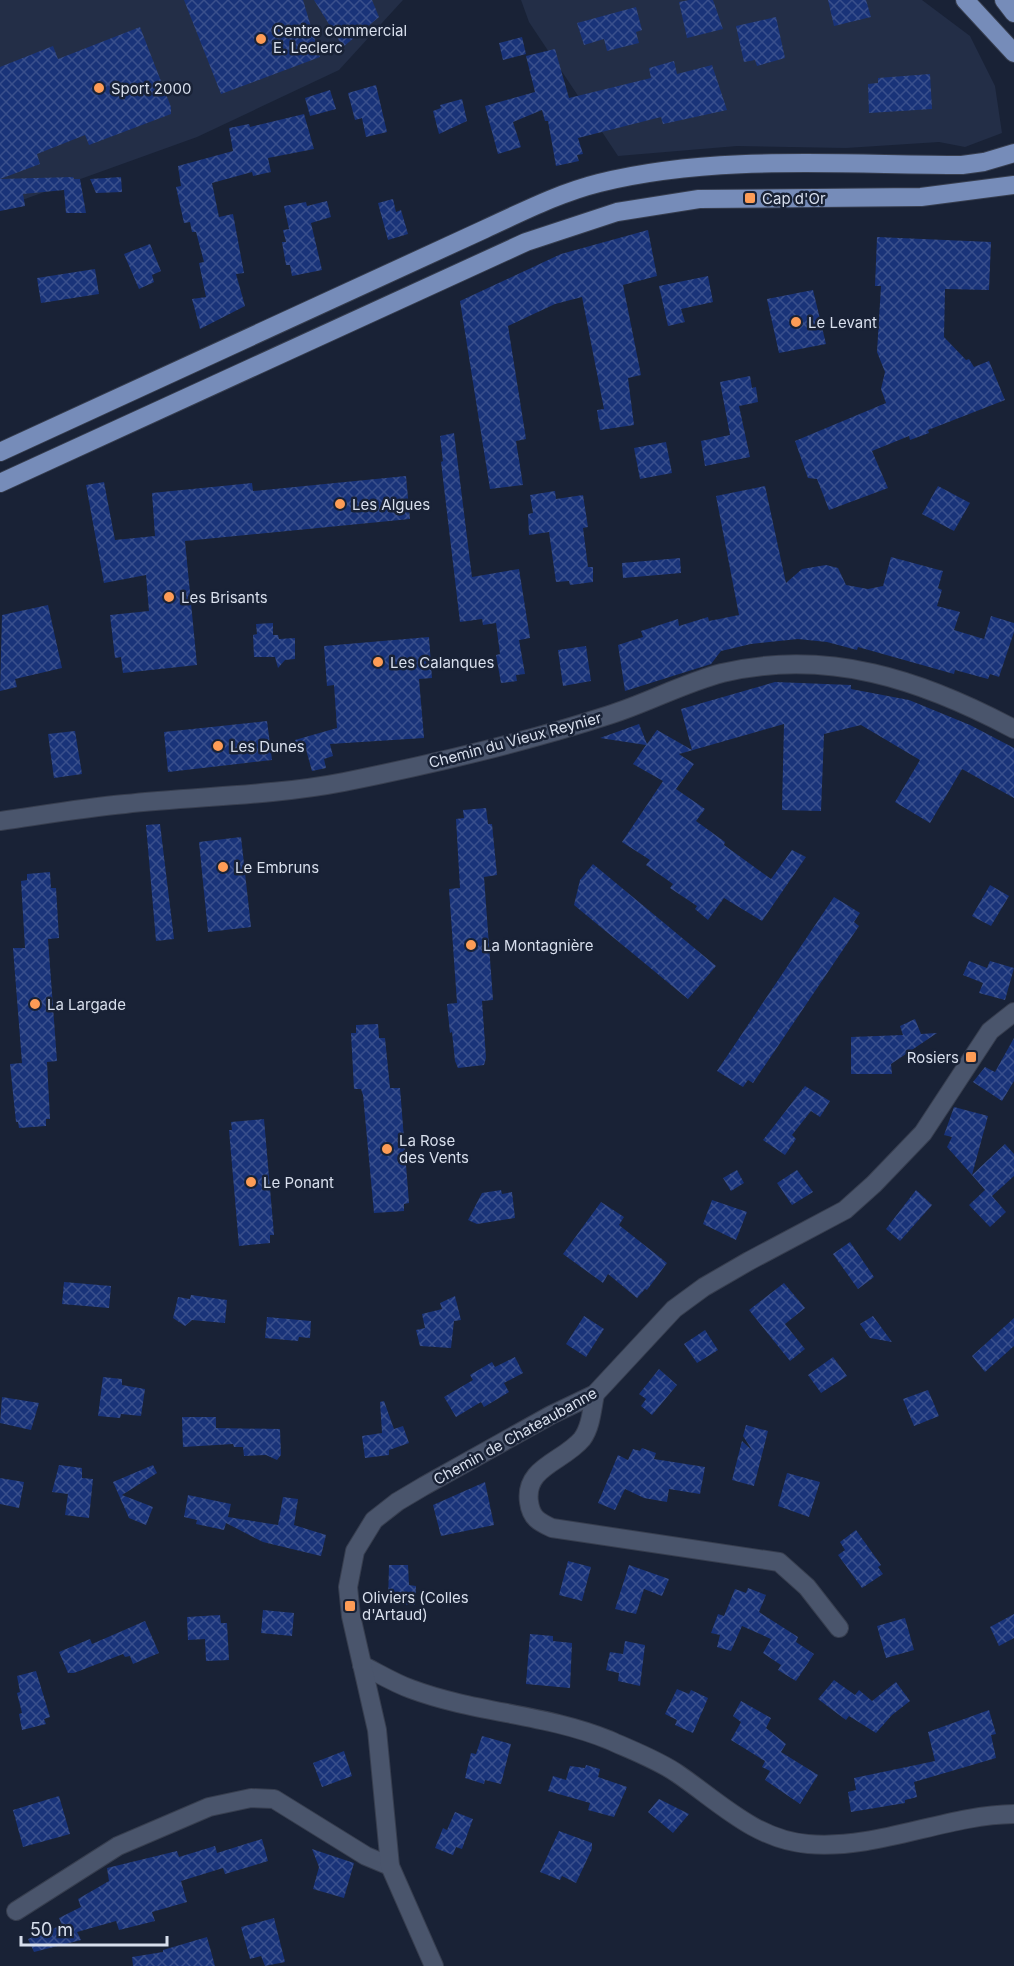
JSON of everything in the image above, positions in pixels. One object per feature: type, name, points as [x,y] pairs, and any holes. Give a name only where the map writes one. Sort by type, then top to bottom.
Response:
[{"type":"main road","points":[[964,0],[1014,52]]},
{"type":"main road","points":[[1004,0],[1014,13]]},
{"type":"main road","points":[[0,452],[556,197],[598,183],[696,166],[962,165],[984,162],[1014,153]]},
{"type":"main road","points":[[0,483],[526,242],[617,212],[699,199],[921,197],[1014,185]]},
{"type":"street","name":"Chemin du Vieux Reynier","points":[[0,821],[126,804],[340,782],[412,767],[567,727],[609,715],[720,674],[761,666],[799,664],[873,672],[917,684],[1014,729]]},
{"type":"street","name":"Chemin de Chateaubanne","points":[[434,1966],[390,1866],[377,1730],[351,1616],[348,1587],[355,1551],[374,1520],[397,1502],[551,1415],[595,1394],[674,1309],[740,1266],[845,1210],[874,1184],[923,1133],[990,1031],[1014,1012]]},
{"type":"street","points":[[595,1394],[588,1427],[581,1439],[533,1477],[528,1495],[531,1511],[537,1521],[552,1528],[779,1562],[807,1587],[839,1628]]},
{"type":"street","points":[[362,1665],[411,1689],[567,1726],[608,1740],[676,1773],[745,1824],[805,1844],[830,1845],[897,1834],[980,1816],[1014,1814]]},
{"type":"street","points":[[16,1911],[118,1846],[209,1807],[250,1798],[274,1799],[366,1856],[390,1866]]},
{"type":"shaded area","points":[[0,0],[403,0],[339,70],[197,137],[0,208]]},
{"type":"shaded area","points":[[521,0],[922,0],[970,36],[995,86],[1002,133],[965,147],[939,142],[846,148],[737,146],[618,156],[529,22]]},
{"type":"building","name":"Centre commercial E. Leclerc","points":[[184,0],[303,0],[320,57],[221,94]]},
{"type":"building","points":[[314,0],[372,0],[379,17],[343,47]]},
{"type":"building","points":[[713,0],[723,29],[687,38],[679,2]]},
{"type":"building","points":[[828,0],[866,0],[871,17],[834,26]]},
{"type":"building","points":[[636,7],[642,30],[636,32],[639,43],[607,51],[604,39],[584,45],[577,23]]},
{"type":"building","points":[[776,17],[785,58],[757,66],[755,60],[744,62],[736,26]]},
{"type":"building","points":[[140,27],[171,107],[171,114],[89,145],[85,135],[37,154],[40,164],[0,179],[0,67],[53,46],[58,59]]},
{"type":"building","points":[[522,37],[526,54],[503,60],[499,43]]},
{"type":"building","points":[[555,49],[569,98],[651,78],[649,68],[674,61],[677,74],[712,65],[727,110],[663,124],[661,117],[578,138],[583,154],[577,155],[579,161],[556,166],[548,121],[545,121],[542,110],[513,122],[521,147],[498,154],[485,106],[535,92],[526,56]]},
{"type":"building","points":[[930,74],[932,109],[869,113],[868,84],[878,83],[878,78]]},
{"type":"building","points":[[376,85],[387,132],[366,137],[362,118],[355,120],[348,93]]},
{"type":"building","points":[[330,90],[336,109],[310,116],[305,98]]},
{"type":"building","points":[[462,99],[467,121],[439,134],[433,111],[441,108],[440,105]]},
{"type":"building","points":[[304,114],[314,149],[268,158],[271,172],[253,176],[252,172],[212,183],[219,217],[233,214],[244,273],[236,274],[245,306],[200,329],[192,299],[206,297],[199,263],[204,262],[196,232],[192,232],[190,222],[184,223],[176,187],[181,186],[178,166],[233,151],[229,128],[249,124],[250,127]]},
{"type":"building","points":[[73,177],[80,179],[86,213],[66,213],[64,190],[23,194],[25,206],[0,211],[0,179]]},
{"type":"building","points":[[121,177],[122,192],[96,193],[90,179]]},
{"type":"building","points":[[393,199],[396,212],[401,210],[408,234],[388,240],[378,203]]},
{"type":"building","points":[[327,201],[331,217],[311,223],[322,270],[292,276],[290,265],[286,265],[282,242],[286,242],[283,230],[289,229],[284,206],[306,202],[307,206]]},
{"type":"building","points":[[648,230],[657,276],[623,285],[641,375],[628,378],[634,425],[600,430],[597,410],[604,409],[582,297],[555,304],[508,326],[526,439],[516,441],[523,485],[490,489],[460,301],[561,254]]},
{"type":"building","points":[[877,237],[991,242],[989,290],[945,289],[944,337],[966,360],[969,359],[974,367],[989,361],[1005,400],[928,430],[929,433],[910,440],[909,436],[872,451],[888,488],[829,510],[817,479],[808,478],[795,441],[886,403],[881,389],[885,372],[877,352],[881,286],[875,286]]},
{"type":"building","points":[[150,244],[161,271],[152,275],[154,282],[139,289],[124,254]]},
{"type":"building","points":[[95,269],[99,294],[41,303],[37,278]]},
{"type":"building","points":[[708,276],[713,302],[681,309],[685,322],[668,326],[659,286]]},
{"type":"building","name":"Le Levant","points":[[813,290],[826,344],[779,353],[767,299]]},
{"type":"building","points":[[750,376],[752,388],[756,387],[758,402],[739,406],[750,457],[705,466],[701,441],[730,435],[720,382]]},
{"type":"building","points":[[454,433],[472,577],[519,569],[530,638],[519,640],[525,674],[516,675],[517,681],[501,683],[496,655],[500,654],[496,623],[483,625],[482,619],[460,622],[440,436]]},
{"type":"building","points":[[666,442],[672,473],[640,479],[634,448]]},
{"type":"building","points":[[406,476],[410,519],[185,541],[197,665],[123,673],[121,657],[115,658],[110,615],[149,611],[146,575],[104,583],[86,485],[104,482],[115,540],[155,536],[152,493],[252,483],[253,491]]},
{"type":"building","points":[[765,486],[786,583],[802,569],[826,565],[838,568],[846,585],[868,589],[883,586],[891,557],[943,571],[938,588],[942,590],[937,606],[960,612],[954,630],[984,639],[991,616],[1014,623],[1014,632],[999,677],[990,674],[988,679],[955,670],[954,674],[858,647],[857,650],[827,642],[798,639],[751,644],[721,651],[711,664],[625,691],[618,645],[643,637],[641,631],[678,619],[679,626],[708,617],[709,621],[739,615],[716,496]]},
{"type":"building","points":[[938,486],[970,503],[954,531],[922,514]]},
{"type":"building","points":[[555,491],[556,499],[583,495],[588,527],[583,528],[588,567],[593,567],[593,582],[570,585],[569,581],[556,582],[549,532],[529,535],[528,514],[533,513],[530,495]]},
{"type":"building","points":[[680,558],[681,573],[623,578],[622,563]]},
{"type":"building","points":[[48,605],[62,668],[15,679],[17,687],[0,691],[2,615]]},
{"type":"building","points":[[273,623],[273,635],[278,635],[279,639],[295,638],[295,659],[285,660],[278,668],[275,657],[254,657],[253,635],[257,634],[256,624]]},
{"type":"building","points":[[429,637],[432,678],[419,679],[424,738],[330,744],[333,756],[324,759],[326,768],[312,771],[305,746],[297,746],[295,740],[337,728],[334,685],[327,686],[324,646]]},
{"type":"building","points":[[586,646],[591,681],[563,686],[558,650]]},
{"type":"building","points":[[775,682],[851,685],[851,689],[909,700],[970,725],[1014,748],[1014,798],[962,769],[930,823],[895,802],[920,760],[861,725],[824,734],[821,811],[782,810],[784,724],[679,754],[694,764],[676,789],[705,809],[696,821],[725,842],[724,845],[771,879],[792,850],[806,857],[762,921],[724,898],[708,920],[695,909],[697,906],[670,888],[673,884],[646,865],[650,860],[622,842],[663,781],[633,764],[646,745],[600,738],[639,724],[647,744],[657,730],[692,750],[681,709]]},
{"type":"building","name":"Les Dunes","points":[[267,721],[272,760],[168,772],[164,732]]},
{"type":"building","points":[[75,731],[82,774],[54,778],[48,734]]},
{"type":"building","name":"La Montagnière","points":[[486,808],[488,824],[492,824],[497,875],[484,877],[493,1000],[482,1001],[486,1058],[484,1065],[458,1068],[455,1061],[452,1032],[450,1033],[447,1004],[457,1003],[449,889],[460,888],[456,819],[464,818],[463,810]]},
{"type":"building","points":[[160,824],[174,939],[156,941],[146,825]]},
{"type":"building","name":"Le Embruns","points":[[241,837],[251,927],[208,932],[199,842]]},
{"type":"building","points":[[593,864],[716,966],[688,999],[574,905],[580,880]]},
{"type":"building","name":"La Largade","points":[[50,872],[51,888],[56,888],[59,938],[48,939],[57,1061],[47,1062],[50,1119],[46,1119],[46,1126],[19,1128],[16,1122],[10,1064],[22,1063],[13,948],[25,948],[21,881],[27,880],[27,874]]},
{"type":"building","points":[[990,885],[1009,896],[991,926],[972,916]]},
{"type":"building","points":[[834,897],[860,913],[854,922],[859,926],[753,1083],[748,1080],[743,1087],[717,1071]]},
{"type":"building","points":[[969,961],[987,968],[990,961],[1014,968],[1005,1000],[979,993],[983,983],[963,975]]},
{"type":"building","points":[[915,1019],[921,1034],[937,1033],[891,1064],[892,1074],[851,1074],[851,1037],[903,1035],[900,1026]]},
{"type":"building","name":"La Rose des Vents","points":[[378,1024],[379,1038],[385,1038],[390,1088],[400,1088],[409,1203],[404,1204],[404,1211],[374,1213],[363,1095],[361,1089],[354,1089],[351,1033],[356,1033],[356,1025]]},
{"type":"building","points":[[1014,1038],[1014,1081],[1002,1101],[973,1082],[985,1067],[995,1072]]},
{"type":"building","points":[[805,1086],[830,1101],[820,1117],[811,1111],[792,1135],[796,1139],[785,1155],[763,1140]]},
{"type":"building","points":[[954,1107],[988,1116],[972,1175],[947,1147],[952,1137],[944,1135]]},
{"type":"building","name":"Le Ponant","points":[[264,1119],[274,1235],[270,1235],[270,1243],[239,1246],[229,1130],[232,1130],[231,1122]]},
{"type":"building","points":[[1005,1144],[1014,1154],[1014,1176],[992,1196],[1006,1212],[990,1227],[969,1205],[985,1190],[972,1175]]},
{"type":"building","points":[[737,1170],[744,1183],[731,1191],[723,1178]]},
{"type":"building","points":[[797,1170],[813,1192],[792,1205],[777,1183]]},
{"type":"building","points":[[501,1190],[502,1194],[512,1192],[515,1218],[477,1224],[468,1220],[482,1193]]},
{"type":"building","points":[[916,1190],[932,1205],[900,1241],[886,1229]]},
{"type":"building","points":[[712,1200],[747,1212],[736,1240],[703,1224]]},
{"type":"building","points":[[601,1202],[624,1217],[619,1225],[667,1263],[647,1290],[645,1289],[637,1298],[608,1274],[603,1283],[563,1254]]},
{"type":"building","points":[[850,1242],[874,1277],[858,1289],[833,1254]]},
{"type":"building","points":[[64,1282],[111,1286],[109,1308],[62,1304]]},
{"type":"building","points":[[784,1283],[805,1308],[785,1324],[805,1349],[790,1361],[749,1310]]},
{"type":"building","points":[[191,1295],[227,1300],[225,1323],[192,1320],[185,1326],[173,1318],[178,1297],[190,1299]]},
{"type":"building","points":[[455,1296],[461,1320],[454,1321],[451,1348],[420,1346],[416,1330],[425,1328],[422,1314],[442,1309],[440,1303]]},
{"type":"building","points":[[584,1316],[604,1329],[586,1357],[566,1344]]},
{"type":"building","points":[[873,1316],[892,1342],[870,1338],[860,1324]]},
{"type":"building","points":[[267,1317],[311,1321],[310,1338],[299,1337],[298,1341],[265,1338]]},
{"type":"building","points":[[1014,1318],[1014,1346],[985,1372],[972,1356]]},
{"type":"building","points":[[705,1330],[718,1350],[697,1363],[684,1344]]},
{"type":"building","points":[[515,1357],[523,1373],[504,1383],[509,1392],[484,1407],[481,1402],[456,1417],[444,1397],[473,1380],[470,1375],[492,1362],[495,1367]]},
{"type":"building","points":[[833,1357],[847,1376],[821,1393],[808,1375]]},
{"type":"building","points":[[659,1369],[677,1385],[652,1415],[641,1406],[646,1399],[639,1394]]},
{"type":"building","points":[[103,1377],[122,1379],[122,1385],[145,1389],[141,1416],[121,1414],[120,1418],[98,1416]]},
{"type":"building","points":[[928,1390],[939,1416],[914,1426],[903,1399]]},
{"type":"building","points":[[2,1397],[39,1403],[31,1430],[0,1423]]},
{"type":"building","points":[[384,1401],[394,1429],[403,1426],[409,1443],[389,1450],[389,1455],[365,1458],[362,1436],[382,1433],[380,1402]]},
{"type":"building","points":[[182,1417],[216,1417],[216,1428],[280,1429],[281,1455],[277,1460],[266,1455],[244,1456],[243,1447],[234,1447],[233,1444],[183,1447]]},
{"type":"building","points":[[746,1425],[768,1431],[754,1486],[732,1480],[742,1441],[752,1450],[743,1436]]},
{"type":"building","points":[[642,1448],[656,1453],[654,1459],[705,1467],[700,1494],[669,1489],[667,1502],[644,1498],[625,1489],[615,1510],[598,1503],[618,1455],[628,1460],[633,1449],[640,1451]]},
{"type":"building","points":[[59,1465],[82,1468],[82,1478],[93,1479],[89,1518],[65,1515],[68,1494],[52,1492]]},
{"type":"building","points":[[153,1465],[157,1473],[122,1495],[153,1507],[146,1525],[129,1518],[113,1482]]},
{"type":"building","points":[[787,1473],[820,1482],[809,1517],[778,1506]]},
{"type":"building","points":[[0,1478],[24,1482],[19,1508],[0,1504]]},
{"type":"building","points":[[485,1482],[494,1525],[441,1536],[433,1505]]},
{"type":"building","points":[[188,1495],[231,1504],[228,1517],[278,1525],[283,1497],[298,1499],[294,1525],[326,1535],[321,1556],[263,1542],[226,1523],[224,1530],[196,1524],[197,1520],[184,1517]]},
{"type":"building","points":[[856,1530],[881,1565],[878,1567],[883,1574],[862,1588],[838,1555],[845,1550],[840,1542]]},
{"type":"building","points":[[568,1561],[591,1567],[582,1601],[559,1595]]},
{"type":"building","points":[[389,1565],[408,1565],[409,1585],[416,1586],[415,1605],[388,1604]]},
{"type":"building","points":[[629,1565],[669,1579],[662,1596],[644,1589],[636,1614],[615,1609]]},
{"type":"building","points":[[748,1588],[766,1595],[759,1612],[798,1637],[796,1642],[814,1654],[796,1681],[778,1670],[781,1665],[763,1653],[771,1639],[742,1626],[731,1651],[717,1647],[720,1635],[711,1633],[718,1614],[724,1616],[735,1589],[746,1593]]},
{"type":"building","points":[[263,1610],[294,1613],[292,1636],[261,1633]]},
{"type":"building","points":[[1014,1614],[1014,1638],[999,1646],[990,1627]]},
{"type":"building","points":[[220,1615],[221,1623],[227,1623],[229,1660],[206,1661],[205,1639],[188,1640],[187,1617]]},
{"type":"building","points":[[905,1618],[914,1650],[886,1658],[877,1626]]},
{"type":"building","points":[[145,1621],[159,1653],[133,1664],[130,1656],[125,1657],[123,1654],[74,1673],[68,1673],[59,1652],[90,1639],[92,1644]]},
{"type":"building","points":[[530,1634],[553,1636],[553,1641],[572,1643],[570,1688],[526,1684]]},
{"type":"building","points":[[625,1641],[645,1645],[640,1686],[618,1681],[619,1673],[606,1670],[610,1652],[623,1654]]},
{"type":"building","points":[[36,1671],[50,1717],[44,1719],[46,1724],[22,1730],[17,1676]]},
{"type":"building","points":[[834,1680],[855,1695],[859,1690],[872,1701],[896,1682],[910,1701],[892,1715],[876,1733],[849,1716],[846,1720],[818,1699]]},
{"type":"building","points":[[677,1689],[689,1694],[691,1690],[708,1698],[693,1733],[675,1725],[677,1720],[665,1714]]},
{"type":"building","points":[[741,1701],[771,1718],[766,1728],[786,1744],[781,1752],[818,1775],[800,1804],[765,1780],[770,1771],[762,1767],[765,1761],[731,1740],[741,1722],[733,1716]]},
{"type":"building","points":[[989,1710],[996,1734],[991,1735],[996,1758],[914,1782],[917,1797],[905,1800],[905,1803],[851,1812],[848,1792],[856,1790],[854,1778],[935,1761],[928,1732]]},
{"type":"building","points":[[482,1736],[511,1744],[501,1784],[485,1780],[484,1784],[465,1778],[471,1753],[476,1754]]},
{"type":"building","points":[[344,1751],[352,1776],[322,1787],[313,1763]]},
{"type":"building","points":[[586,1765],[600,1769],[598,1777],[627,1787],[614,1817],[588,1810],[590,1803],[548,1791],[553,1776],[566,1780],[570,1766],[585,1768]]},
{"type":"building","points":[[59,1796],[70,1834],[23,1847],[13,1810]]},
{"type":"building","points":[[659,1799],[689,1814],[673,1833],[648,1812]]},
{"type":"building","points":[[455,1812],[473,1819],[462,1849],[456,1847],[453,1855],[435,1848],[443,1828],[447,1830]]},
{"type":"building","points":[[559,1831],[592,1843],[592,1849],[576,1883],[562,1876],[560,1880],[540,1872]]},
{"type":"building","points":[[262,1839],[268,1861],[225,1874],[223,1868],[181,1881],[187,1902],[152,1912],[155,1921],[119,1930],[116,1921],[77,1932],[81,1940],[34,1952],[28,1939],[62,1925],[59,1918],[81,1907],[78,1899],[109,1881],[107,1868],[177,1851],[179,1857],[215,1846],[217,1853]]},
{"type":"building","points":[[312,1849],[354,1863],[344,1898],[313,1889],[319,1867]]},
{"type":"building","points":[[274,1918],[285,1962],[265,1966],[261,1956],[250,1959],[241,1927]]},
{"type":"building","points":[[207,1937],[215,1966],[133,1966],[132,1957],[163,1952],[163,1950]]},
{"type":"place","name":"Centre commercial E. Leclerc","points":[[261,39]]},
{"type":"place","name":"Sport 2000","points":[[99,88]]},
{"type":"place","name":"Cap d'Or","points":[[750,198]]},
{"type":"place","name":"Le Levant","points":[[796,322]]},
{"type":"place","name":"Les Algues","points":[[340,504]]},
{"type":"place","name":"Les Brisants","points":[[169,597]]},
{"type":"place","name":"Les Calanques","points":[[378,662]]},
{"type":"place","name":"Les Dunes","points":[[218,746]]},
{"type":"place","name":"Le Embruns","points":[[223,867]]},
{"type":"place","name":"La Montagnière","points":[[471,945]]},
{"type":"place","name":"La Largade","points":[[35,1004]]},
{"type":"place","name":"Rosiers","points":[[971,1057]]},
{"type":"place","name":"La Rose des Vents","points":[[387,1149]]},
{"type":"place","name":"Le Ponant","points":[[251,1182]]},
{"type":"place","name":"Oliviers (Colles d'Artaud)","points":[[350,1606]]}]
